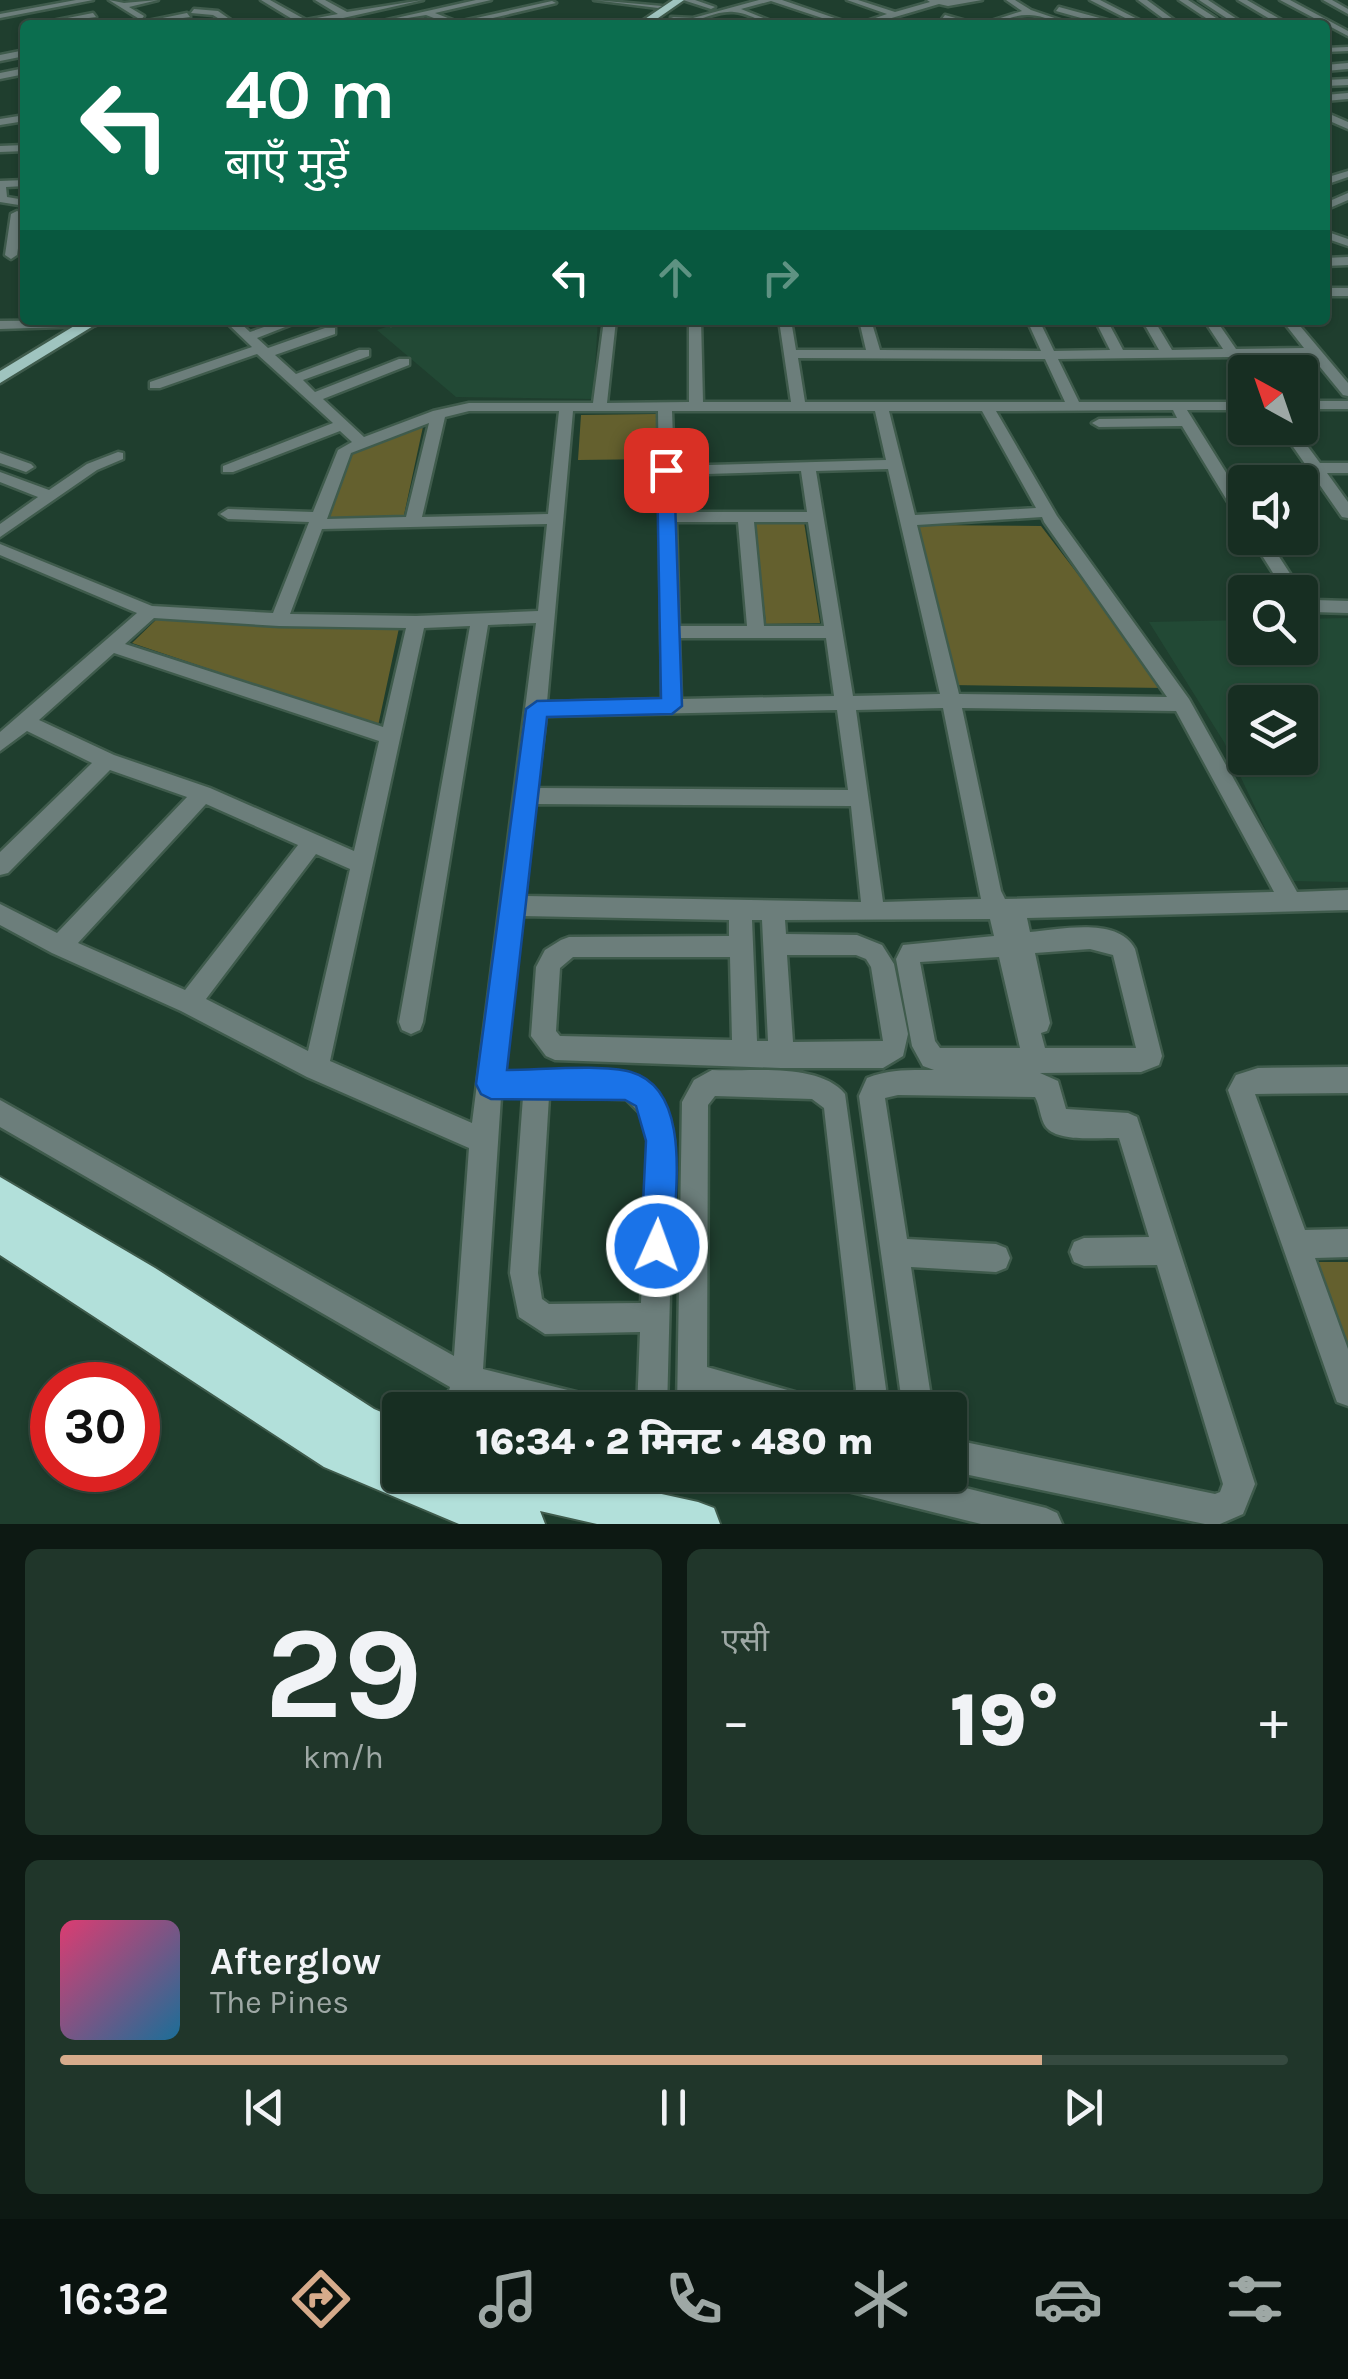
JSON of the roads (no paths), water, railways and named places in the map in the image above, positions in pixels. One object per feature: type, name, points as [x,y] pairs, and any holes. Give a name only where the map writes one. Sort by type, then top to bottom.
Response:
[{"type":"highway","points":[[0,1196],[340,1452],[382,1463]]},
{"type":"highway","points":[[0,1233],[154,1310],[382,1434]]},
{"type":"highway","points":[[471,1492],[524,1524]]},
{"type":"highway","points":[[513,1492],[698,1524]]},
{"type":"main road","points":[[646,20],[668,0]]},
{"type":"main road","points":[[641,20],[679,0]]},
{"type":"main road","points":[[0,368],[79,325]]},
{"type":"main road","points":[[0,378],[80,325]]},
{"type":"street","points":[[17,0],[36,17]]},
{"type":"street","points":[[36,17],[90,0]]},
{"type":"street","points":[[113,0],[137,20]]},
{"type":"street","points":[[265,0],[299,20]]},
{"type":"street","points":[[318,0],[346,14]]},
{"type":"street","points":[[370,0],[384,7]]},
{"type":"street","points":[[322,20],[420,0]]},
{"type":"street","points":[[445,0],[458,6]]},
{"type":"street","points":[[400,20],[487,0]]},
{"type":"street","points":[[598,0],[676,20]]},
{"type":"street","points":[[687,0],[731,8],[763,20]]},
{"type":"street","points":[[711,6],[740,0]]},
{"type":"street","points":[[731,8],[793,0]]},
{"type":"street","points":[[852,0],[896,15]]},
{"type":"street","points":[[874,0],[910,11]]},
{"type":"street","points":[[1010,0],[1028,12],[1054,20]]},
{"type":"street","points":[[1083,0],[1056,8],[1097,20]]},
{"type":"street","points":[[1094,0],[1135,20]]},
{"type":"street","points":[[1142,0],[1171,20]]},
{"type":"street","points":[[1183,0],[1214,20]]},
{"type":"street","points":[[1203,0],[1234,20]]},
{"type":"street","points":[[1222,0],[1256,20]]},
{"type":"street","points":[[1242,0],[1277,20]]},
{"type":"street","points":[[1265,0],[1299,20]]},
{"type":"street","points":[[1284,0],[1321,20]]},
{"type":"street","points":[[1304,0],[1348,23]]},
{"type":"street","points":[[1326,0],[1348,12]]},
{"type":"street","points":[[180,5],[206,1]]},
{"type":"street","points":[[181,20],[206,1]]},
{"type":"street","points":[[775,1],[836,20]]},
{"type":"street","points":[[877,20],[935,1],[978,2]]},
{"type":"street","points":[[76,2],[100,20]]},
{"type":"street","points":[[122,6],[156,2]]},
{"type":"street","points":[[473,20],[549,2]]},
{"type":"street","points":[[753,3],[804,20]]},
{"type":"street","points":[[711,6],[740,20]]},
{"type":"street","points":[[808,11],[828,8],[864,20]]},
{"type":"street","points":[[1,16],[36,17],[62,12]]},
{"type":"street","points":[[1000,20],[1028,12]]},
{"type":"street","points":[[150,20],[190,13],[215,13],[226,20]]},
{"type":"street","points":[[427,13],[445,20]]},
{"type":"street","points":[[75,20],[93,15]]},
{"type":"street","points":[[1034,20],[1044,17]]},
{"type":"street","points":[[0,112],[0,146]]},
{"type":"street","points":[[0,184],[2,199],[20,201]]},
{"type":"street","points":[[12,256],[13,237]]},
{"type":"street","points":[[235,325],[362,443]]},
{"type":"street","points":[[247,337],[282,325]]},
{"type":"street","points":[[599,409],[609,325]]},
{"type":"street","points":[[695,325],[696,408]]},
{"type":"street","points":[[786,325],[799,408]]},
{"type":"street","points":[[866,325],[874,354]]},
{"type":"street","points":[[1036,325],[1074,407]]},
{"type":"street","points":[[1103,325],[1118,353]]},
{"type":"street","points":[[1151,325],[1167,353]]},
{"type":"street","points":[[1213,325],[1232,352]]},
{"type":"street","points":[[1292,325],[1348,392]]},
{"type":"street","points":[[154,385],[330,331]]},
{"type":"street","points":[[790,354],[1315,352]]},
{"type":"street","points":[[294,379],[364,353]]},
{"type":"street","points":[[315,397],[404,362]]},
{"type":"street","points":[[1318,405],[1348,405]]},
{"type":"street","points":[[1177,406],[1228,489]]},
{"type":"street","points":[[279,620],[345,450],[438,414],[470,407],[1228,406]]},
{"type":"street","points":[[881,407],[950,701],[990,894],[1006,908],[1040,1060]]},
{"type":"street","points":[[988,407],[1047,512],[1182,704],[1290,900]]},
{"type":"street","points":[[464,1392],[483,1141],[537,709],[566,409]]},
{"type":"street","points":[[664,409],[672,706]]},
{"type":"street","points":[[413,522],[438,414]]},
{"type":"street","points":[[1098,423],[1186,422]]},
{"type":"street","points":[[228,469],[344,424]]},
{"type":"street","points":[[0,532],[49,496],[118,456]]},
{"type":"street","points":[[0,458],[26,467]]},
{"type":"street","points":[[666,470],[893,464]]},
{"type":"street","points":[[808,468],[874,912]]},
{"type":"street","points":[[1318,468],[1348,468]]},
{"type":"street","points":[[1318,471],[1348,513]]},
{"type":"street","points":[[0,477],[49,496]]},
{"type":"street","points":[[906,521],[1047,512]]},
{"type":"street","points":[[228,514],[319,521],[555,520]]},
{"type":"street","points":[[666,517],[814,517]]},
{"type":"street","points":[[746,517],[756,632]]},
{"type":"street","points":[[0,549],[150,612],[279,620],[416,622],[545,617]]},
{"type":"street","points":[[1318,606],[1348,607]]},
{"type":"street","points":[[0,743],[150,612]]},
{"type":"street","points":[[411,1022],[480,620]]},
{"type":"street","points":[[316,1068],[416,622]]},
{"type":"street","points":[[668,632],[831,632]]},
{"type":"street","points":[[112,646],[390,737]]},
{"type":"street","points":[[537,709],[950,701],[1182,704]]},
{"type":"street","points":[[26,722],[107,761],[203,794],[362,864]]},
{"type":"street","points":[[0,866],[107,761]]},
{"type":"street","points":[[60,946],[203,794]]},
{"type":"street","points":[[526,796],[860,798]]},
{"type":"street","points":[[189,1002],[313,842]]},
{"type":"street","points":[[512,906],[874,912],[1348,900]]},
{"type":"street","points":[[740,910],[745,1053]]},
{"type":"street","points":[[773,910],[782,1056]]},
{"type":"street","points":[[0,914],[60,946],[189,1002],[316,1068],[483,1141]]},
{"type":"street","points":[[1114,942],[1123,949],[1150,1056],[1141,1060],[943,1061],[932,1057],[924,1046],[908,959],[911,952],[1015,944],[1114,942]]},
{"type":"street","points":[[742,946],[568,947],[553,958],[548,968],[542,1028],[547,1043],[555,1048],[882,1056],[896,1041],[882,964],[874,952],[856,945],[775,944]]},
{"type":"street","points":[[1348,1080],[1258,1081],[1245,1084],[1242,1090],[1348,1391]]},
{"type":"street","points":[[915,1392],[872,1096],[876,1087],[898,1082],[1037,1084],[1049,1090],[1055,1116],[1061,1122],[1128,1126],[1240,1484],[1232,1503],[1215,1510],[967,1458]]},
{"type":"street","points":[[491,1084],[628,1086],[646,1096],[656,1115],[661,1141],[652,1392]]},
{"type":"street","points":[[692,1392],[698,1094],[712,1084],[812,1086],[828,1092],[840,1112],[870,1392]]},
{"type":"street","points":[[537,1085],[524,1273],[529,1307],[544,1319],[654,1317]]},
{"type":"street","points":[[0,1113],[467,1380],[515,1392]]},
{"type":"street","points":[[1296,1244],[1348,1243]]},
{"type":"street","points":[[894,1252],[996,1258]]},
{"type":"street","points":[[1084,1252],[1168,1252]]},
{"type":"street","points":[[692,1378],[741,1392]]},
{"type":"street","points":[[950,1492],[1046,1524]]}]
